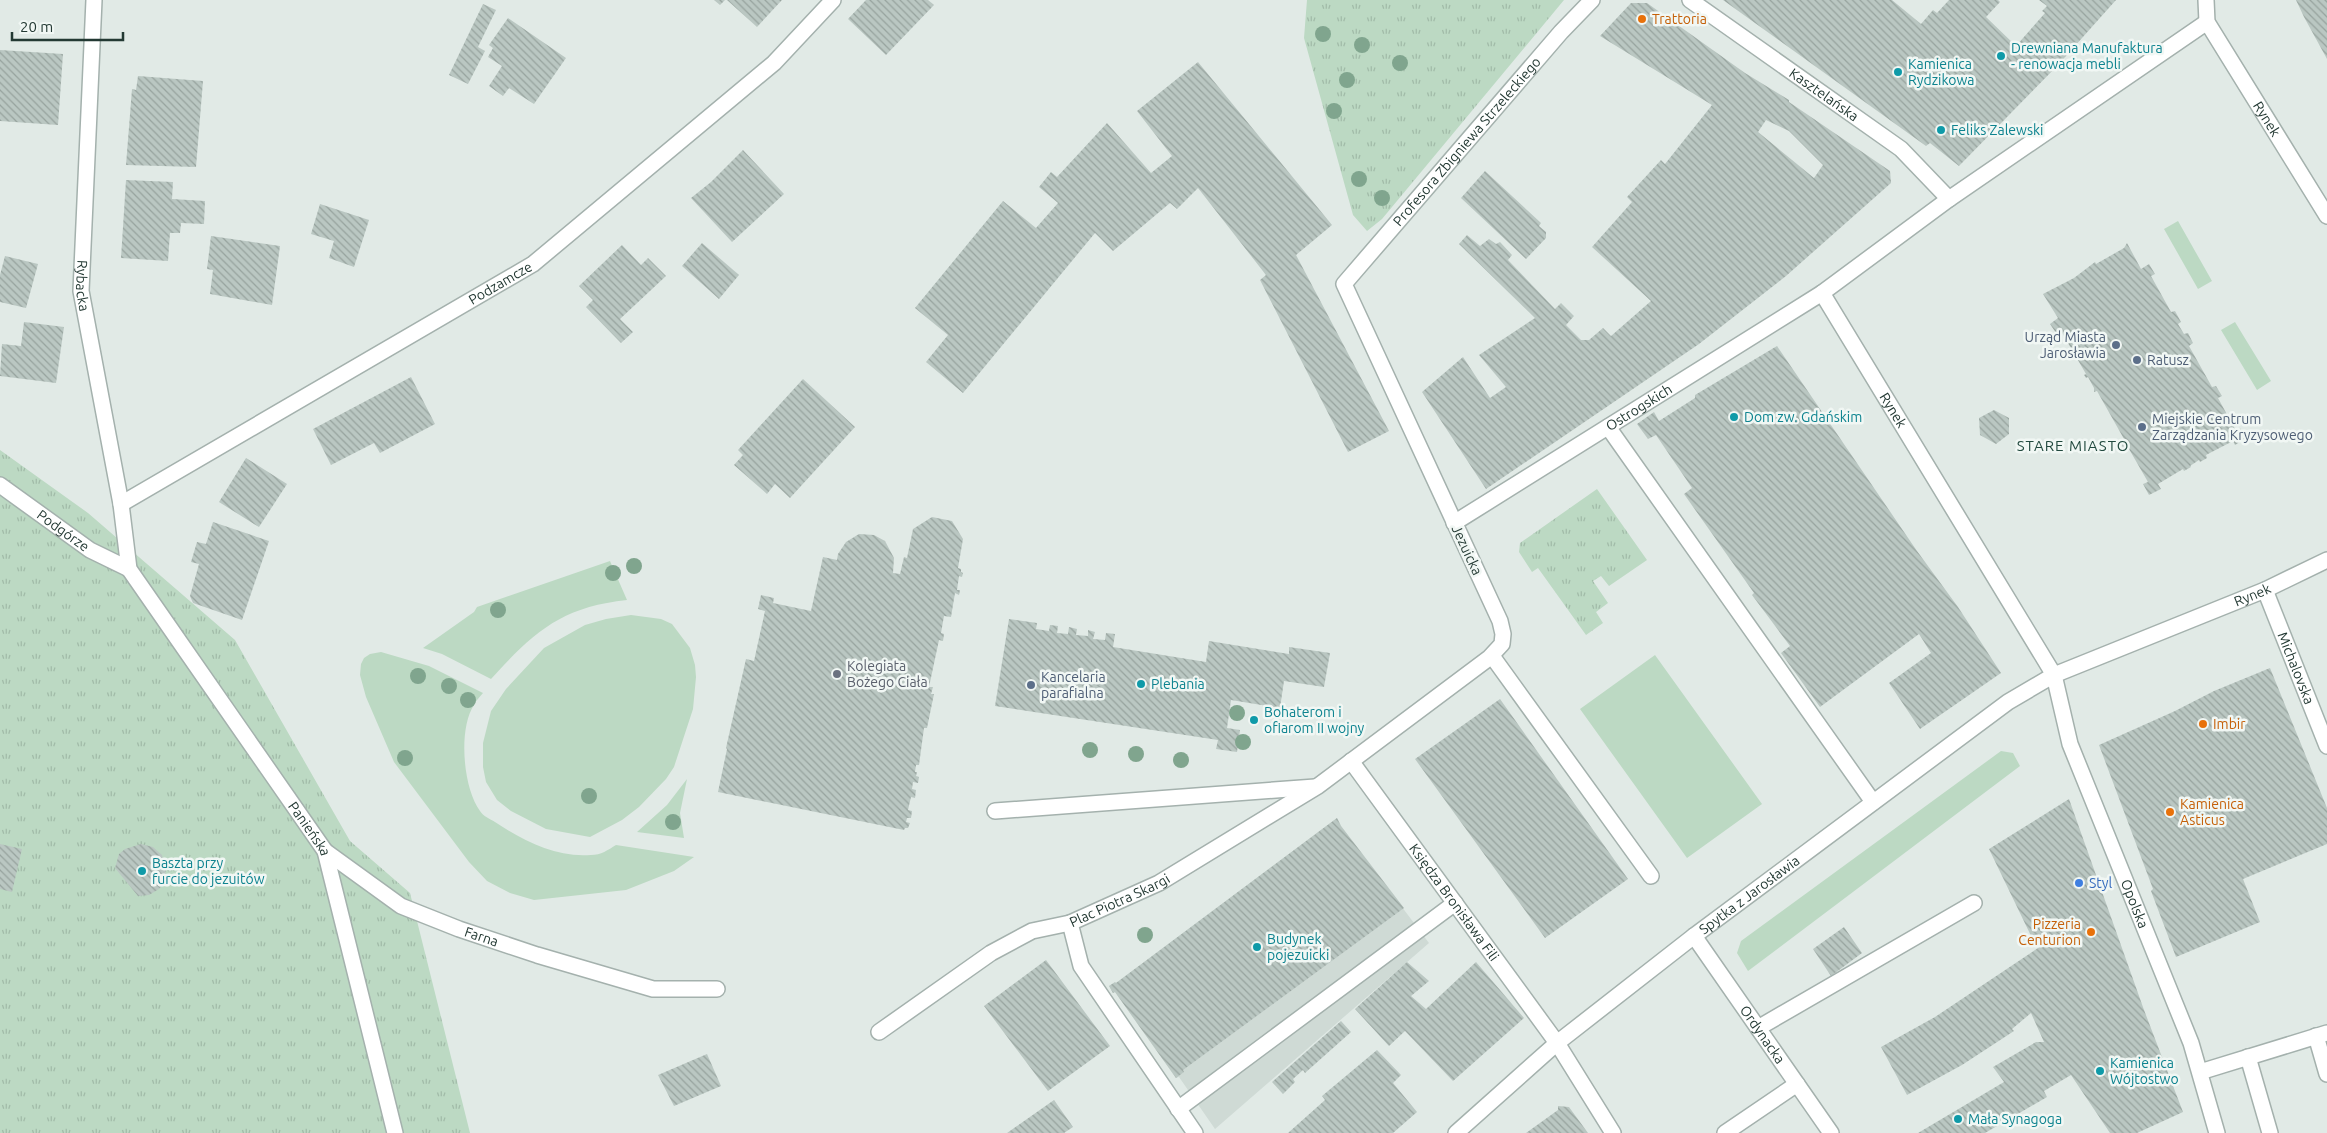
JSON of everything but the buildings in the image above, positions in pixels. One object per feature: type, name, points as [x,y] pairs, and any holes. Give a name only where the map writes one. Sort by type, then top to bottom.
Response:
[{"type":"street","name":"Rybacka","points":[[94,0],[82,291],[121,504],[129,569]]},
{"type":"street","name":"Podzamcze","points":[[121,504],[533,264],[774,63],[832,0]]},
{"type":"street","name":"Profesora Zbigniewa Strzeleckiego","points":[[1344,284],[1555,40],[1592,0]]},
{"type":"street","name":"Kasztelańska","points":[[1690,0],[1900,149],[1949,199]]},
{"type":"street","name":"Rynek","points":[[2206,0],[2207,22],[2327,216]]},
{"type":"street","points":[[1822,293],[1949,199],[2207,22]]},
{"type":"street","name":"Jezuicka","points":[[1344,284],[1500,621],[1503,634],[1502,644],[1492,656],[1351,761]]},
{"type":"street","name":"Rynek","points":[[1822,293],[2054,675],[2265,590],[2327,560]]},
{"type":"street","name":"Ostrogskich","points":[[1454,523],[1822,293]]},
{"type":"street","points":[[1608,427],[1873,802]]},
{"type":"street","name":"Podgórze","points":[[0,485],[90,550],[129,569]]},
{"type":"street","name":"Panieńska","points":[[129,569],[325,851],[395,1133]]},
{"type":"street","name":"Michalovska","points":[[2265,590],[2327,746]]},
{"type":"street","points":[[1492,656],[1651,876]]},
{"type":"street","name":"Spytka z Jarosławia","points":[[1456,1133],[1557,1043],[1694,936],[2008,702],[2054,675]]},
{"type":"street","name":"Opolska","points":[[2054,675],[2070,744],[2192,1043],[2217,1133]]},
{"type":"street","name":"Plac Piotra Skargi","points":[[1195,1133],[1081,966],[1070,924],[1159,883],[1318,786],[1351,761]]},
{"type":"street","name":"Księdza Bronisława Fili","points":[[1351,761],[1557,1043],[1613,1133]]},
{"type":"street","points":[[995,811],[1318,786]]},
{"type":"street","name":"Farna","points":[[325,851],[401,906],[459,929],[537,955],[653,989],[717,989]]},
{"type":"street","points":[[1758,1028],[1974,902]]},
{"type":"street","points":[[1178,1109],[1455,903]]},
{"type":"street","points":[[879,1032],[991,953],[1032,931],[1070,924]]},
{"type":"street","name":"Ordynacka","points":[[1694,936],[1832,1133]]},
{"type":"street","points":[[2200,1072],[2321,1034],[2327,1074]]},
{"type":"street","points":[[2248,1058],[2270,1133]]},
{"type":"street","points":[[1725,1133],[1797,1084]]},
{"type":"shaded area","name":"Budynek pojezuicki","points":[[1337,818],[1341,826],[1429,943],[1215,1129],[1179,1077],[1176,1078],[1109,986],[1116,983]]},
{"type":"green space","points":[[1307,0],[1564,0],[1382,219],[1367,231],[1353,215],[1304,38]]},
{"type":"green space","points":[[2178,221],[2212,281],[2198,289],[2164,229]]},
{"type":"green space","points":[[2235,322],[2271,381],[2257,390],[2221,330]]},
{"type":"green space","points":[[0,450],[88,513],[235,640],[350,841],[410,893],[470,1133],[0,1133]]},
{"type":"green space","points":[[1597,489],[1647,560],[1609,586],[1601,576],[1593,581],[1608,603],[1596,612],[1603,623],[1586,635],[1538,568],[1532,572],[1519,552],[1520,543]]},
{"type":"green space","points":[[610,561],[627,600],[604,603],[584,609],[550,624],[521,648],[491,679],[442,654],[423,648],[474,612],[477,607]]},
{"type":"green space","points":[[631,615],[661,619],[672,624],[690,648],[695,665],[696,677],[693,709],[674,767],[666,779],[639,807],[622,820],[590,837],[546,829],[511,811],[497,800],[486,782],[483,767],[483,743],[491,711],[506,689],[544,648],[585,625]]},
{"type":"green space","points":[[381,652],[429,666],[483,693],[469,716],[464,743],[466,774],[474,801],[481,813],[487,817],[529,842],[566,854],[595,855],[616,845],[694,857],[674,871],[626,890],[534,900],[510,893],[487,881],[469,862],[394,762],[366,697],[360,675],[361,664],[364,658],[370,654]]},
{"type":"green space","points":[[1655,655],[1762,804],[1687,858],[1580,709]]},
{"type":"green space","points":[[2001,751],[2013,753],[2020,766],[1748,971],[1737,953],[1741,941]]},
{"type":"green space","points":[[687,779],[680,813],[684,838],[637,832],[667,805]]},
{"type":"place","name":"Trattoria","points":[[1642,19]]},
{"type":"place","name":"Drewniana Manufaktura - renowacja mebli","points":[[2001,56]]},
{"type":"place","name":"Kamienica Rydzikowa","points":[[1898,72]]},
{"type":"place","name":"Feliks Zalewski","points":[[1941,130]]},
{"type":"place","name":"Urząd Miasta Jarosławia","points":[[2116,345]]},
{"type":"place","name":"Ratusz","points":[[2137,360]]},
{"type":"place","name":"Dom zw. Gdańskim","points":[[1734,417]]},
{"type":"place","name":"Miejskie Centrum Zarządzania Kryzysowego","points":[[2142,427]]},
{"type":"place","name":"Kolegiata Bożego Ciała","points":[[837,674]]},
{"type":"place","name":"Plebania","points":[[1141,684]]},
{"type":"place","name":"Kancelaria parafialna","points":[[1031,685]]},
{"type":"place","name":"Bohaterom i ofiarom II wojny","points":[[1254,720]]},
{"type":"place","name":"Imbir","points":[[2203,724]]},
{"type":"place","name":"Kamienica Asticus","points":[[2170,812]]},
{"type":"place","name":"Baszta przy furcie do jezuitów","points":[[142,871]]},
{"type":"place","name":"Styl","points":[[2079,883]]},
{"type":"place","name":"Pizzeria Centurion","points":[[2091,932]]},
{"type":"place","name":"Budynek pojezuicki","points":[[1257,947]]},
{"type":"place","name":"Kamienica Wójtostwo","points":[[2100,1071]]},
{"type":"place","name":"Mała Synagoga","points":[[1958,1119]]},
{"type":"district","name":"STARE MIASTO","points":[[2073,446]]}]
